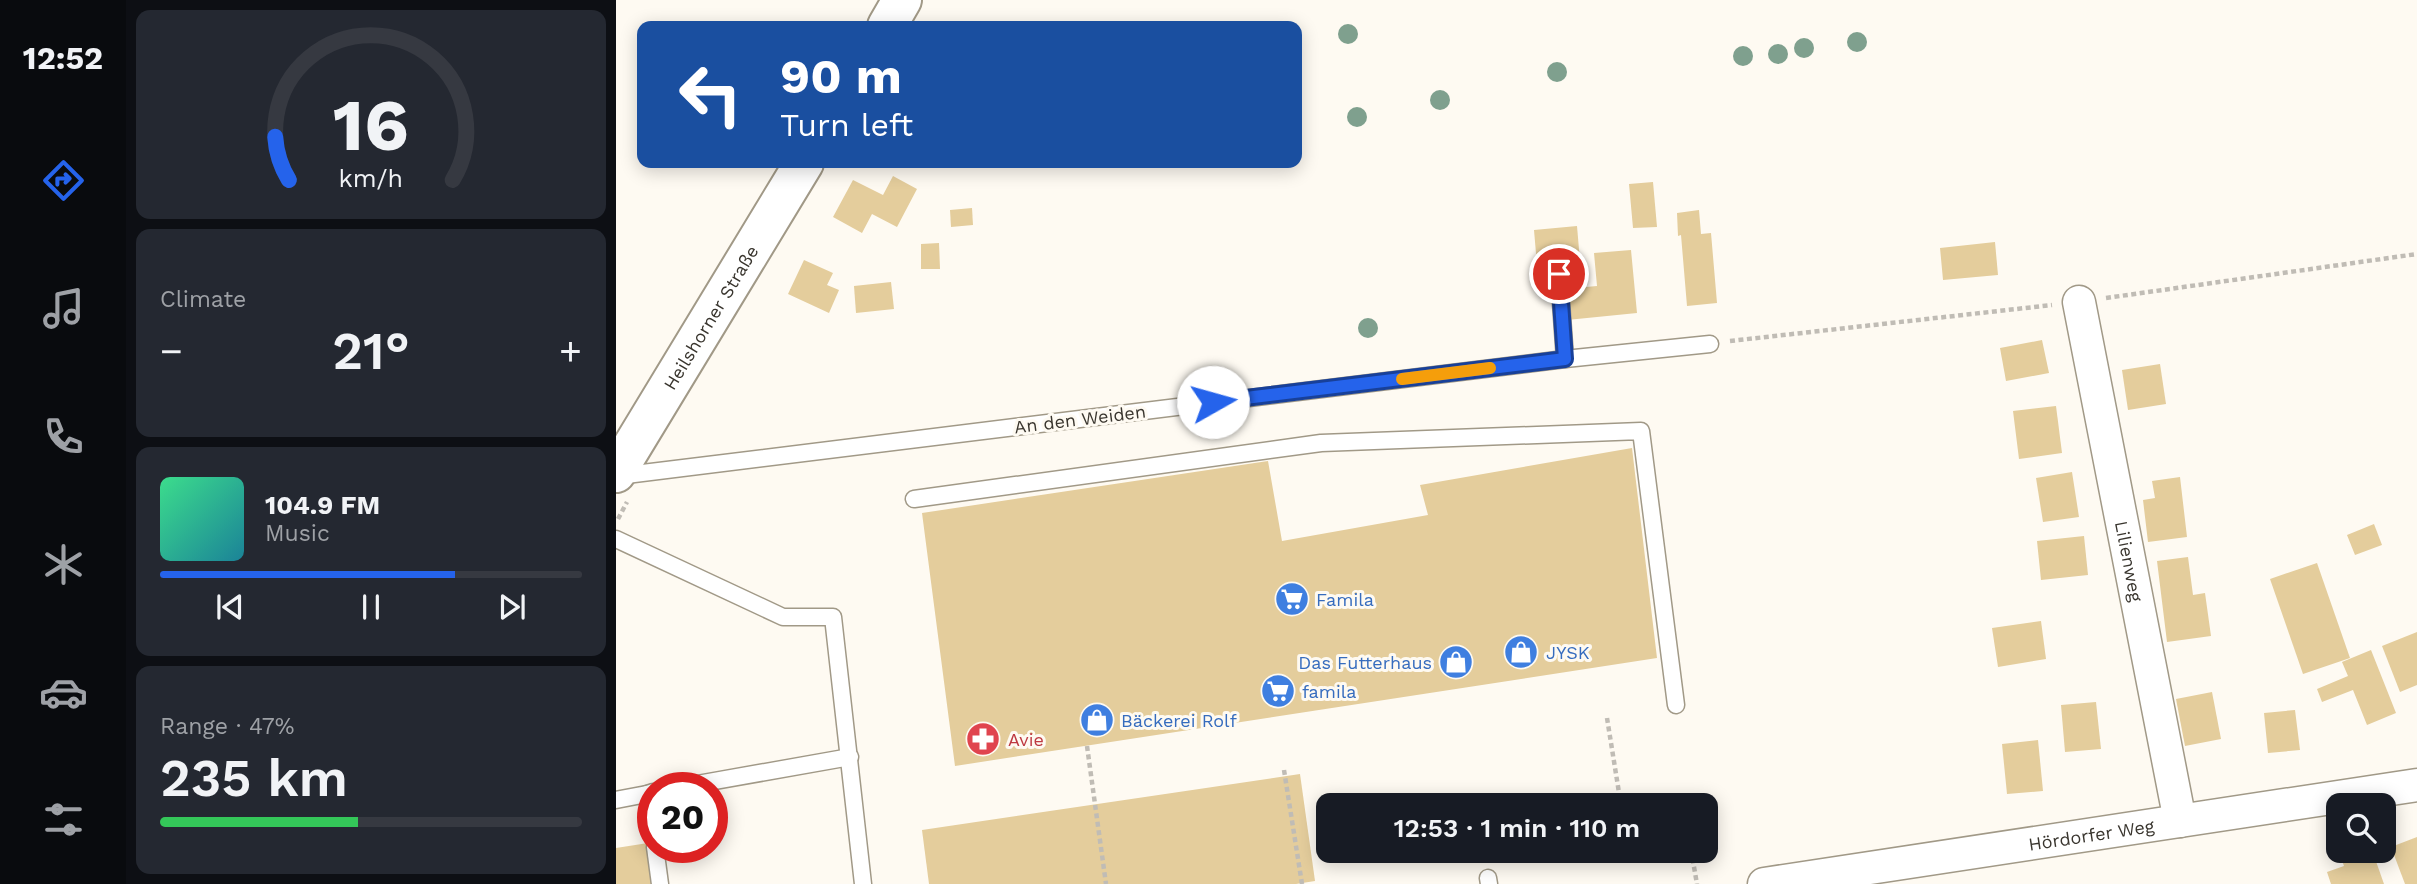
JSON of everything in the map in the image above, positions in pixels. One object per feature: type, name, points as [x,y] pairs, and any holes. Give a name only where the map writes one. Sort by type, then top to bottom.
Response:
[{"type":"main road","points":[[890,21],[902,0]]},
{"type":"main road","name":"Heilshorner Straße","points":[[616,475],[801,168]]},
{"type":"street","name":"Lilienweg","points":[[2079,302],[2180,821]]},
{"type":"street","name":"Hördorfer Weg","points":[[1765,884],[2417,785]]},
{"type":"lane","points":[[1559,274],[1565,359]]},
{"type":"lane","name":"An den Weiden","points":[[616,475],[1565,359],[1710,344]]},
{"type":"lane","points":[[915,499],[1321,443],[1641,431],[1676,705]]},
{"type":"lane","points":[[616,539],[783,617],[833,617],[863,884]]},
{"type":"lane","points":[[728,779],[849,757]]},
{"type":"lane","points":[[616,800],[637,796]]},
{"type":"lane","points":[[657,863],[660,884]]},
{"type":"path","points":[[1607,718],[1619,793]]},
{"type":"path","points":[[1087,746],[1106,884]]},
{"type":"path","points":[[1284,770],[1302,884]]},
{"type":"path","points":[[1693,863],[1697,884]]},
{"type":"building","points":[[893,176],[917,189],[897,227],[872,214],[862,233],[833,217],[853,180],[883,195]]},
{"type":"building","points":[[1653,182],[1657,227],[1633,228],[1629,184]]},
{"type":"building","points":[[972,208],[973,225],[951,227],[950,210]]},
{"type":"building","points":[[1699,210],[1701,234],[1711,233],[1717,303],[1687,306],[1677,213]]},
{"type":"building","points":[[1577,226],[1580,261],[1537,265],[1534,230]]},
{"type":"building","points":[[1995,242],[1998,275],[1943,280],[1940,248]]},
{"type":"building","points":[[939,243],[940,269],[921,269],[921,244]]},
{"type":"building","points":[[1631,250],[1637,313],[1567,320],[1564,289],[1597,286],[1594,253]]},
{"type":"building","points":[[804,260],[833,273],[827,285],[839,290],[829,313],[788,294]]},
{"type":"building","points":[[891,282],[894,309],[856,313],[854,286]]},
{"type":"building","points":[[2042,340],[2049,373],[2006,381],[2000,348]]},
{"type":"building","points":[[2160,364],[2166,404],[2128,410],[2122,370]]},
{"type":"building","points":[[2056,406],[2062,453],[2019,459],[2013,411]]},
{"type":"building","name":"Famila","points":[[1632,448],[1657,658],[955,766],[922,513],[1268,461],[1282,541],[1428,515],[1420,485]]},
{"type":"building","points":[[2072,472],[2079,517],[2043,522],[2036,478]]},
{"type":"building","points":[[2180,477],[2187,537],[2148,542],[2143,500],[2155,498],[2152,481]]},
{"type":"building","points":[[2374,524],[2382,545],[2355,555],[2347,535]]},
{"type":"building","points":[[2084,536],[2088,575],[2041,580],[2037,541]]},
{"type":"building","points":[[2188,557],[2193,595],[2205,593],[2211,636],[2167,642],[2157,561]]},
{"type":"building","points":[[2317,563],[2350,658],[2303,674],[2270,579]]},
{"type":"building","points":[[2041,621],[2046,659],[1998,667],[1992,628]]},
{"type":"building","points":[[2417,632],[2417,685],[2400,692],[2382,646]]},
{"type":"building","points":[[2371,650],[2396,713],[2367,725],[2353,690],[2322,702],[2317,689],[2348,676],[2342,662]]},
{"type":"building","points":[[2212,692],[2221,739],[2185,746],[2176,699]]},
{"type":"building","points":[[2096,702],[2101,749],[2065,752],[2061,705]]},
{"type":"building","points":[[2295,710],[2300,750],[2268,753],[2264,713]]},
{"type":"building","points":[[2038,740],[2043,791],[2007,794],[2002,744]]},
{"type":"building","points":[[1300,774],[1315,881],[1296,884],[929,884],[922,830]]},
{"type":"building","points":[[2417,837],[2417,884],[2405,884],[2396,860],[2396,845]]},
{"type":"building","points":[[637,845],[637,863],[651,863],[654,884],[616,884],[616,848]]},
{"type":"building","points":[[2343,863],[2377,863],[2384,884],[2331,884],[2327,872],[2344,866]]},
{"type":"slow traffic","points":[[1402,379],[1490,368]]},
{"type":"place","name":"Famila","points":[[1292,599]]},
{"type":"place","name":"JYSK","points":[[1521,652]]},
{"type":"place","name":"Das Futterhaus","points":[[1456,662]]},
{"type":"place","name":"famila","points":[[1278,691]]},
{"type":"place","name":"Bäckerei Rolf","points":[[1097,720]]},
{"type":"place","name":"Avie","points":[[983,739]]},
{"type":"route","points":[[1213,402],[1565,359],[1559,274]]}]
